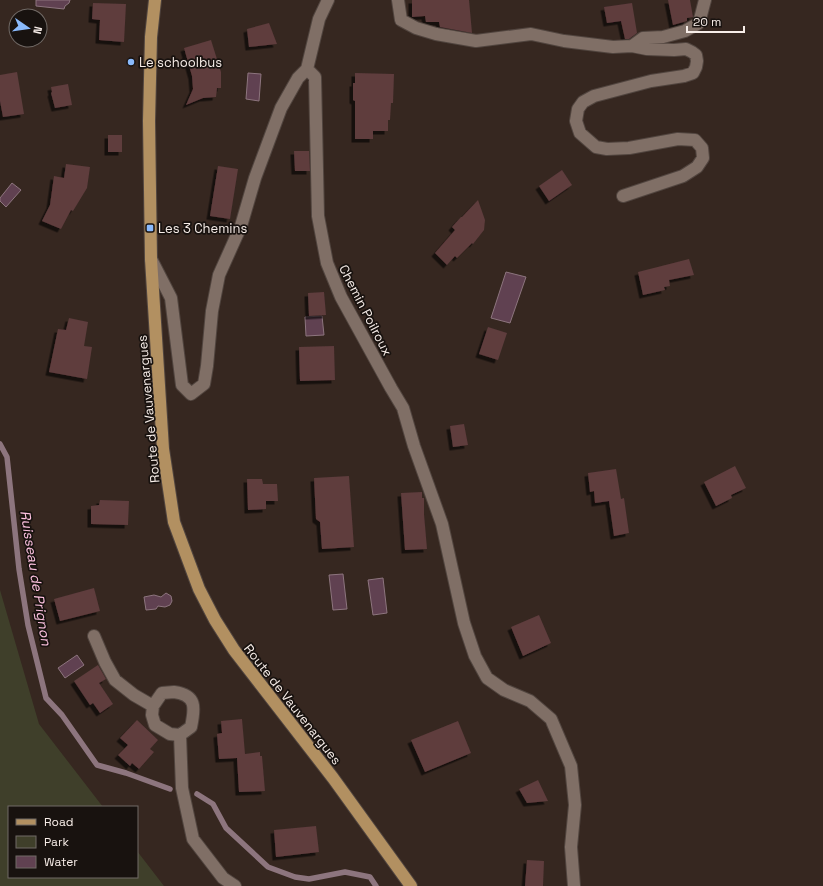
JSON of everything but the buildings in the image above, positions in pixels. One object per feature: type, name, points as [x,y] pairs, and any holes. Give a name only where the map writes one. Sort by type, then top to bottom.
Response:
[{"type":"main road","name":"Route de Vauvenargues","points":[[155,0],[151,37],[149,121],[151,259],[163,449],[174,522],[198,589],[234,650],[333,778],[411,886]]},
{"type":"street","points":[[151,259],[171,298],[182,385],[191,394],[204,384],[212,311],[219,275],[241,226],[255,178],[282,108],[298,78],[307,69],[319,19],[328,0]]},
{"type":"street","points":[[398,0],[401,20],[416,28],[436,34],[476,41],[531,34],[592,45],[613,47],[632,46],[647,49],[686,49],[696,55],[697,61],[693,73],[684,76],[651,80],[594,96],[583,102],[578,109],[576,121],[580,133],[596,147],[607,150],[629,148],[678,139],[695,140],[702,148],[702,158],[697,167],[683,176],[623,196]]},
{"type":"street","points":[[632,46],[643,38],[663,37],[685,31],[699,23],[704,0]]},
{"type":"street","name":"Chemin Poilroux","points":[[307,69],[315,77],[318,216],[327,263],[341,296],[403,408],[414,446],[442,524],[464,623],[475,656],[487,678],[504,690],[530,701],[551,719],[571,766],[575,805],[571,847],[574,886]]},
{"type":"street","points":[[94,636],[104,662],[115,680],[134,695],[153,706]]},
{"type":"street","points":[[174,692],[185,694],[193,702],[194,711],[191,727],[180,735],[170,734],[156,725],[152,715],[153,706],[162,694],[174,692]]},
{"type":"street","points":[[180,735],[182,788],[193,839],[223,878],[235,886]]},
{"type":"green space","points":[[0,590],[39,724],[102,806],[8,806],[8,878],[138,878],[138,852],[164,886],[0,886]]},
{"type":"water","points":[[36,0],[70,0],[64,9],[36,6]]},
{"type":"water","points":[[248,73],[261,74],[259,101],[246,99]]},
{"type":"water","points":[[12,183],[21,190],[6,207],[0,201],[0,198]]},
{"type":"water","points":[[506,272],[526,277],[510,323],[491,318]]},
{"type":"water","points":[[322,316],[324,335],[306,336],[305,317]]},
{"type":"water","points":[[343,574],[347,609],[333,610],[329,575]]},
{"type":"water","points":[[383,578],[387,613],[373,615],[368,580]]},
{"type":"water","points":[[166,593],[171,596],[172,601],[170,605],[165,607],[158,606],[156,609],[146,610],[144,597],[154,595],[161,597]]},
{"type":"water","points":[[77,655],[84,665],[65,678],[58,668]]},
{"type":"waterway","name":"Ruisseau de Prignon","points":[[0,444],[7,457],[19,569],[28,625],[46,698],[62,715],[97,765],[126,773],[170,789]]},
{"type":"waterway","name":"Ruisseau de Prignon","points":[[197,794],[213,804],[226,828],[268,867],[295,877],[309,879],[345,872],[370,877],[376,886]]},
{"type":"place","name":"Le schoolbus","points":[[131,62]]},
{"type":"place","name":"Les 3 Chemins","points":[[150,228]]}]
